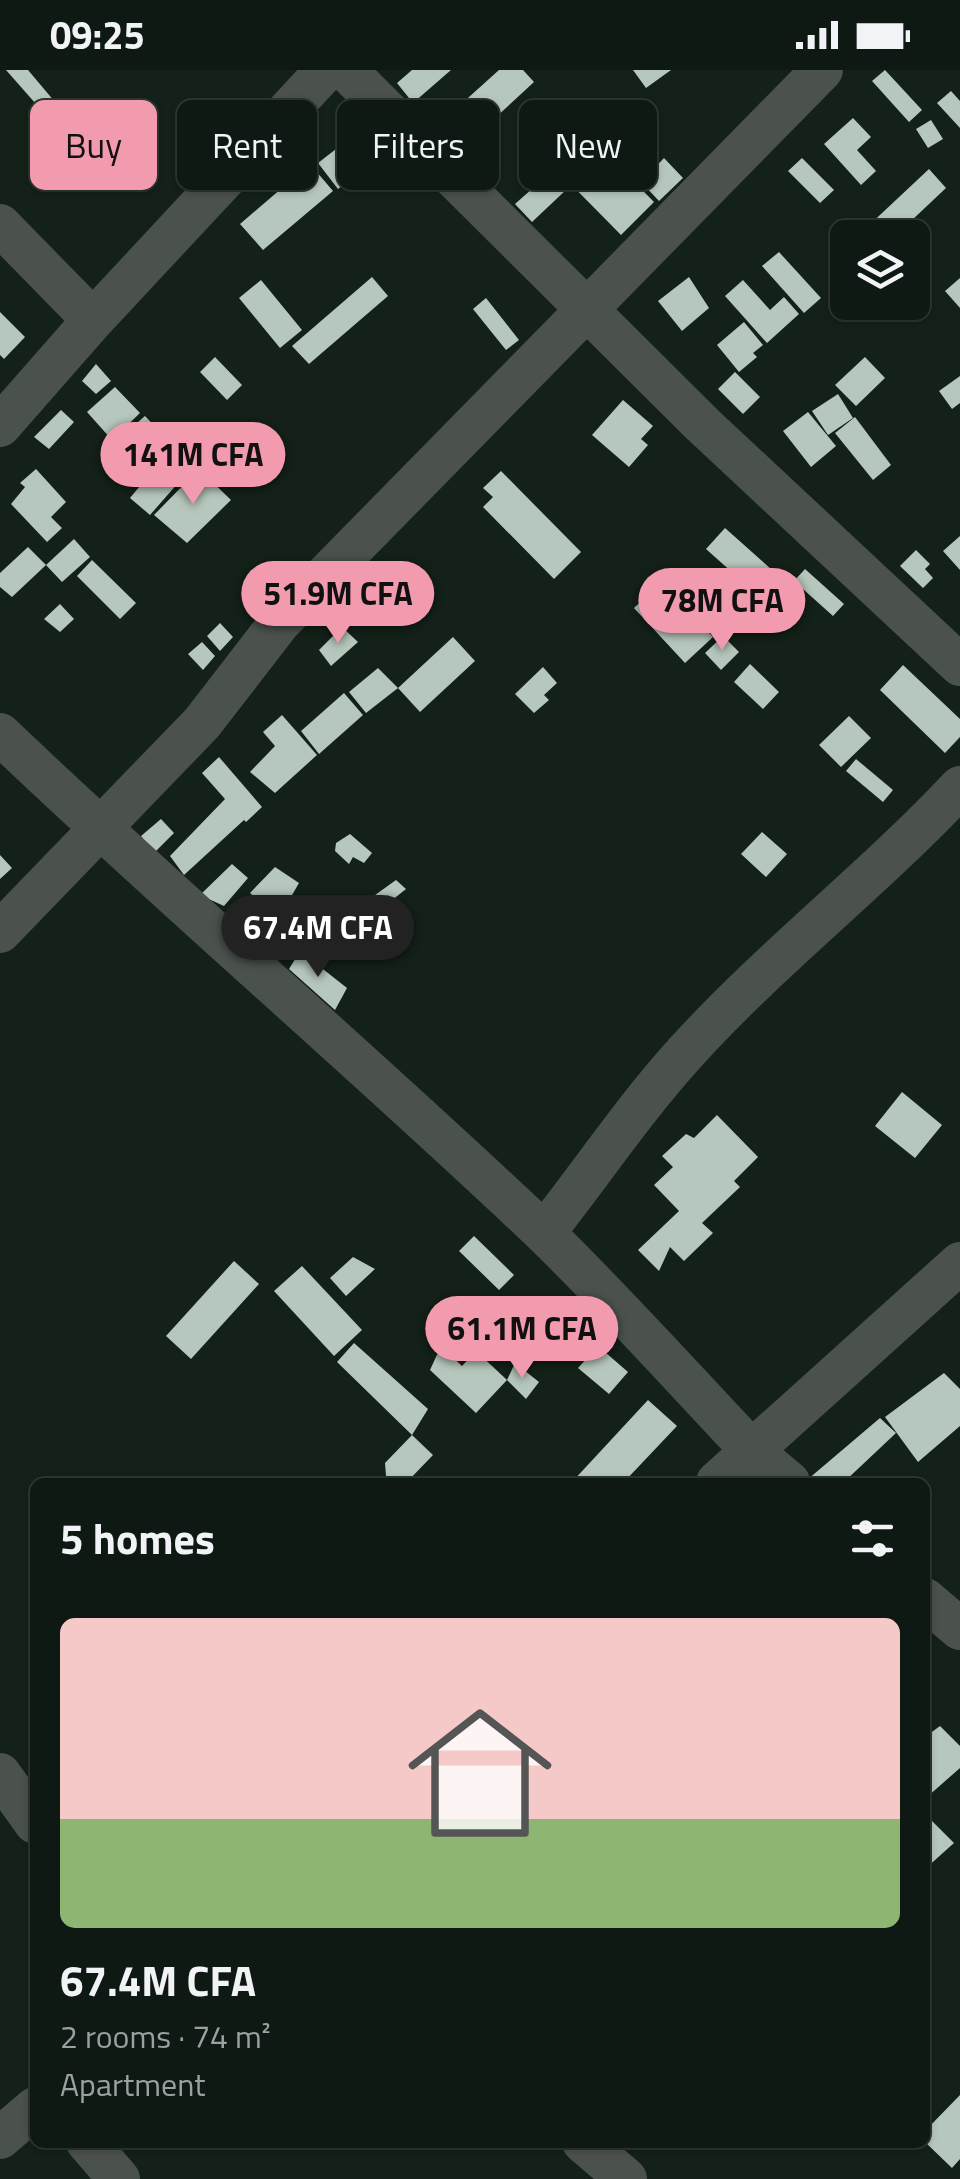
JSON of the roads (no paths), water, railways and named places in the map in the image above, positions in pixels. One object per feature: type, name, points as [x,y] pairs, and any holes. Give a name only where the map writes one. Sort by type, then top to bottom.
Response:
[{"type":"street","points":[[0,426],[326,70]]},
{"type":"street","points":[[346,70],[702,424],[960,665]]},
{"type":"street","points":[[0,932],[202,723],[280,622],[822,70]]},
{"type":"street","points":[[0,225],[93,320]]},
{"type":"street","points":[[0,734],[544,1233],[751,1450],[784,1478]]},
{"type":"street","points":[[544,1233],[683,1054],[914,836],[960,787]]},
{"type":"street","points":[[721,1478],[960,1263]]},
{"type":"street","points":[[930,1603],[960,1629]]},
{"type":"street","points":[[0,1774],[30,1816]]},
{"type":"street","points":[[0,2138],[30,2112]]},
{"type":"street","points":[[92,2148],[119,2179]]},
{"type":"street","points":[[590,2148],[626,2179]]}]
